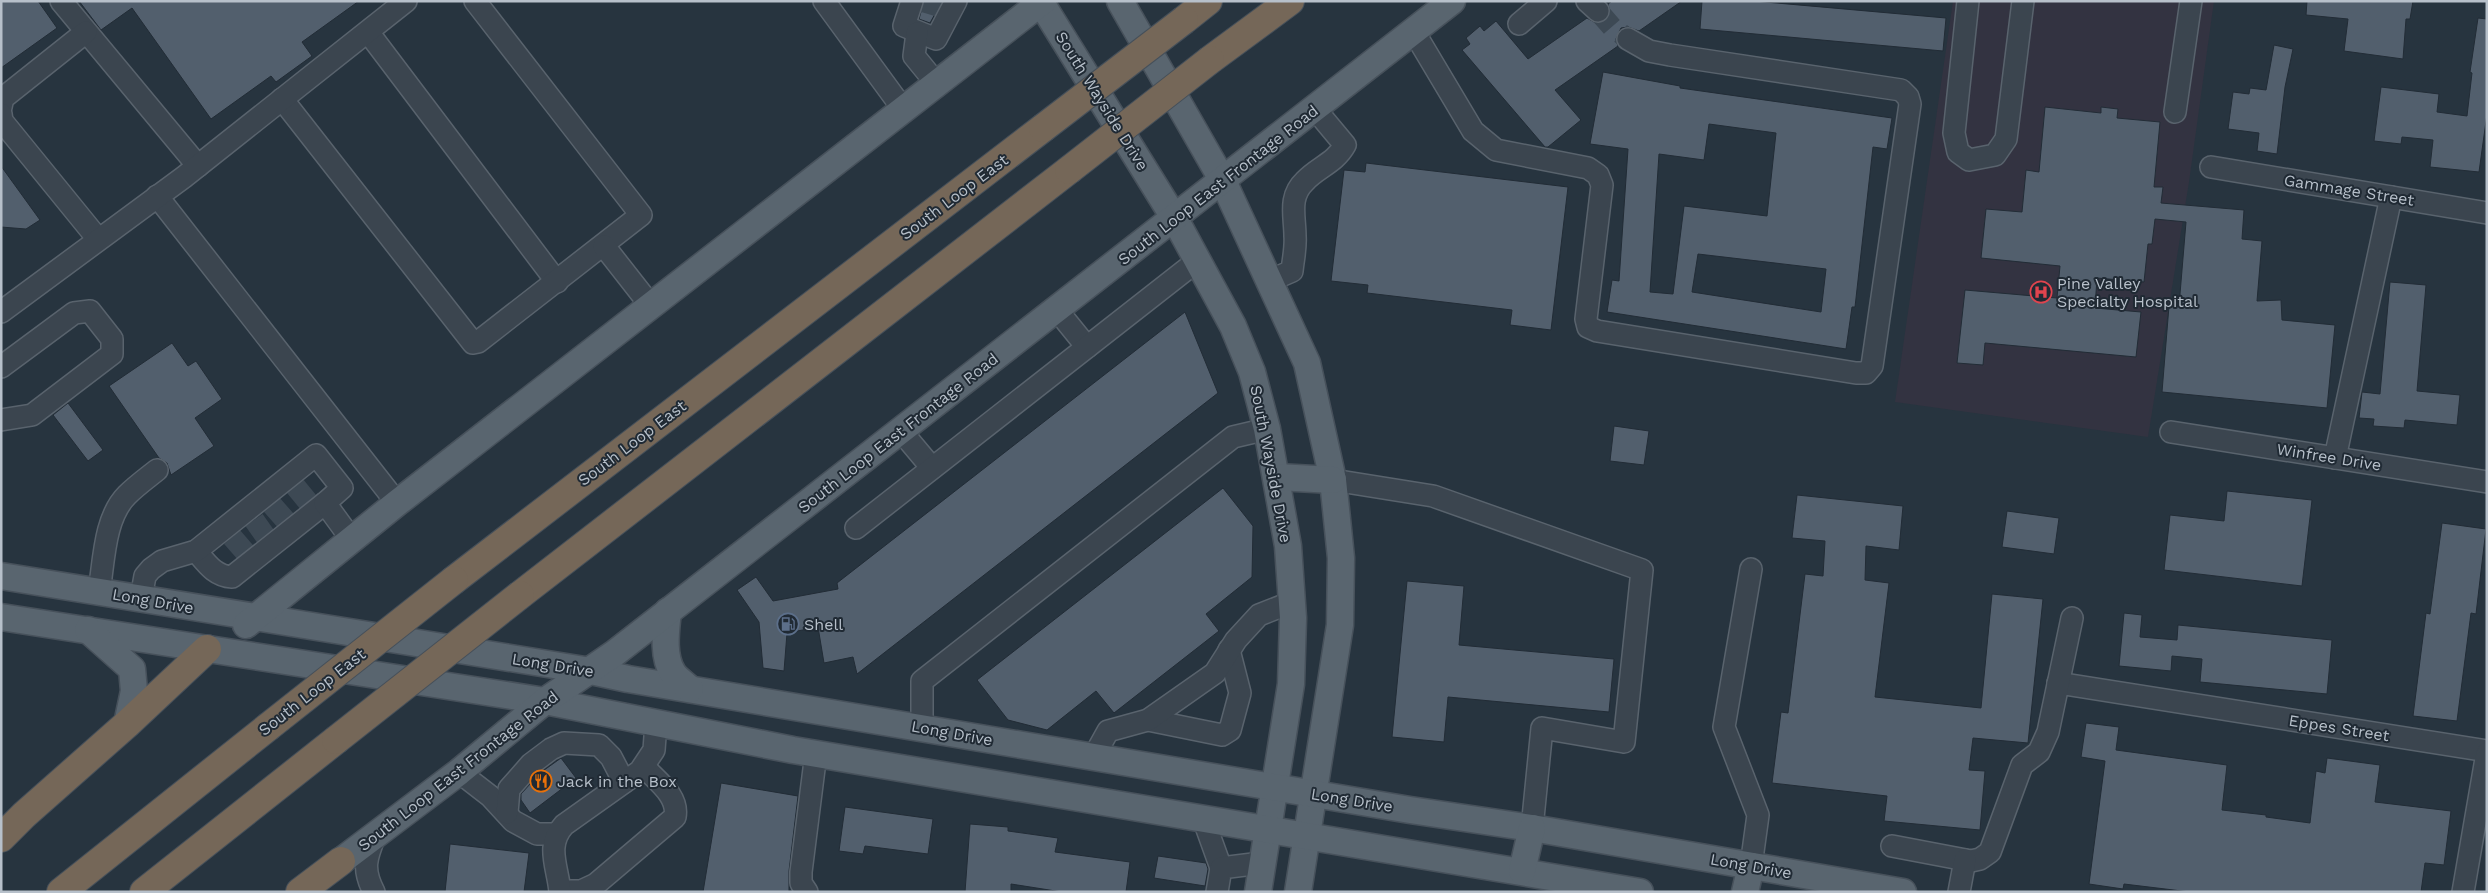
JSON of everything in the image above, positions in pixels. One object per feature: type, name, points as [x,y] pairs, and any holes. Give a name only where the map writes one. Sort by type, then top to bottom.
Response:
[{"type":"highway","name":"South Loop East","points":[[61,892],[454,580],[1208,1]]},
{"type":"highway","points":[[144,892],[520,595],[1210,60],[1290,1]]},
{"type":"highway","points":[[1,838],[207,649]]},
{"type":"highway","points":[[300,892],[341,861]]},
{"type":"main road","points":[[1120,1],[1223,181],[1307,363],[1332,480],[1342,558],[1340,625],[1316,794],[1298,892]]},
{"type":"main road","name":"South Loop East Frontage Road","points":[[341,861],[459,772],[545,701],[591,671],[1452,1]]},
{"type":"main road","points":[[207,649],[256,618],[397,503],[1042,2]]},
{"type":"main road","name":"South Wayside Drive","points":[[1042,2],[1175,218],[1233,326],[1252,372],[1267,429],[1288,546],[1292,602],[1290,684],[1258,892]]},
{"type":"main road","points":[[1277,477],[1332,480]]},
{"type":"main road","name":"Long Drive","points":[[1,576],[591,671],[1093,758],[1532,828],[1903,892]]},
{"type":"main road","points":[[668,611],[666,652],[672,672],[690,689]]},
{"type":"main road","points":[[1,617],[545,701],[804,752],[1309,835],[1640,892]]},
{"type":"main road","points":[[88,630],[132,669],[134,691],[127,724]]},
{"type":"main road","points":[[799,708],[804,752]]},
{"type":"main road","points":[[1047,792],[1054,751]]},
{"type":"main road","points":[[1522,871],[1532,828]]},
{"type":"main road","points":[[1745,892],[1751,866]]},
{"type":"street","points":[[62,1],[198,166]]},
{"type":"street","points":[[1,312],[198,166],[406,1]]},
{"type":"street","points":[[282,99],[473,343],[478,342],[604,246],[639,218],[640,213],[475,1]]},
{"type":"street","points":[[824,1],[903,109]]},
{"type":"street","points":[[912,1],[904,26],[917,33],[936,39],[949,6]]},
{"type":"street","points":[[1519,24],[1546,1]]},
{"type":"street","points":[[1968,1],[1954,133],[1958,152],[1969,160],[1995,155],[2006,139],[2023,1]]},
{"type":"street","points":[[2175,112],[2191,1]]},
{"type":"street","points":[[1,107],[3,98],[86,32]]},
{"type":"street","points":[[368,32],[557,282]]},
{"type":"street","points":[[1414,32],[1473,131],[1484,142],[1496,150],[1588,168],[1598,175],[1602,185],[1586,319],[1588,327],[1597,331],[1856,373],[1866,373],[1872,366],[1910,104],[1908,97],[1902,90],[1650,51],[1628,38]]},
{"type":"street","points":[[917,33],[914,56],[936,84]]},
{"type":"street","points":[[1269,281],[1292,271],[1296,237],[1292,212],[1295,191],[1305,180],[1338,157],[1345,145],[1315,109]]},
{"type":"street","points":[[1,114],[2,121],[98,240]]},
{"type":"street","name":"Gammage Street","points":[[2211,167],[2487,213]]},
{"type":"street","points":[[157,196],[397,503]]},
{"type":"street","points":[[2336,458],[2391,197]]},
{"type":"street","points":[[604,246],[651,306]]},
{"type":"street","points":[[856,528],[1197,261]]},
{"type":"street","points":[[1057,310],[1087,347]]},
{"type":"street","points":[[1,367],[74,313],[90,311],[112,339],[112,354],[32,415],[1,420]]},
{"type":"street","points":[[922,728],[922,681],[1233,436],[1267,429]]},
{"type":"street","points":[[902,430],[932,468]]},
{"type":"street","name":"Winfree Drive","points":[[2171,432],[2487,482]]},
{"type":"street","points":[[141,598],[145,576],[151,568],[162,562],[196,551],[228,533],[260,528],[290,526],[342,488],[316,455],[292,482],[269,500],[260,528],[249,557],[232,577],[223,576],[212,570],[196,551]]},
{"type":"street","points":[[99,592],[109,531],[118,506],[126,495],[157,470]]},
{"type":"street","points":[[1332,480],[1433,496],[1642,570],[1624,742],[1542,728],[1532,828]]},
{"type":"street","points":[[317,506],[352,540]]},
{"type":"street","points":[[1751,569],[1724,727],[1758,815],[1751,866]]},
{"type":"street","points":[[1093,758],[1108,731],[1148,720],[1215,673],[1229,650],[1259,615],[1292,602]]},
{"type":"street","points":[[1892,846],[1965,860],[1980,859],[1990,852],[2022,765],[2039,752],[2048,732],[2072,618]]},
{"type":"street","points":[[1148,720],[1222,735],[1230,730],[1240,693],[1229,650]]},
{"type":"street","name":"Eppes Street","points":[[2058,684],[2487,752]]},
{"type":"street","points":[[644,767],[674,799],[677,808],[675,816],[596,884],[581,891],[560,891],[553,848],[556,834],[564,825],[644,767],[654,750],[656,723]]},
{"type":"street","points":[[507,813],[509,789],[531,764],[551,749],[564,743],[584,742],[599,745],[611,757],[624,782]]},
{"type":"street","points":[[804,752],[801,883],[807,892]]},
{"type":"street","points":[[2463,892],[2487,752]]},
{"type":"street","points":[[459,772],[490,796],[513,821],[537,834],[556,834]]},
{"type":"street","points":[[1204,818],[1221,868],[1217,892]]},
{"type":"street","points":[[374,892],[368,880],[366,859],[375,836]]},
{"type":"street","points":[[1960,892],[1965,860]]},
{"type":"street","points":[[327,892],[341,861]]},
{"type":"street","points":[[1221,868],[1262,864]]},
{"type":"shaded area","name":"Pine Valley Specialty Hospital","points":[[1953,1],[2214,1],[2189,182],[2148,437],[1895,402]]},
{"type":"building","points":[[1,1],[38,1],[57,28],[1,68]]},
{"type":"building","points":[[79,1],[359,1],[302,42],[312,56],[276,82],[271,76],[211,119],[132,8],[101,30]]},
{"type":"building","points":[[924,1],[942,1],[930,23],[919,19]]},
{"type":"building","points":[[1612,1],[1682,1],[1639,31],[1628,27],[1621,28],[1616,39],[1618,46],[1555,90],[1581,120],[1548,147],[1545,147],[1462,50],[1470,44],[1466,38],[1480,26],[1484,31],[1496,21],[1528,59],[1587,18],[1596,23],[1607,20],[1610,13],[1608,4]]},
{"type":"building","points":[[1702,1],[1754,1],[1946,18],[1943,51],[1700,29]]},
{"type":"building","points":[[2307,1],[2413,1],[2410,19],[2406,19],[2403,59],[2344,51],[2348,19],[2306,15]]},
{"type":"building","points":[[2478,18],[2487,19],[2487,114],[2479,172],[2430,167],[2433,140],[2402,137],[2401,144],[2374,141],[2381,87],[2439,94],[2437,112],[2467,116],[2472,73],[2470,72]]},
{"type":"building","points":[[2274,45],[2293,49],[2285,87],[2277,154],[2257,151],[2259,133],[2228,129],[2233,92],[2249,94],[2250,88],[2266,90]]},
{"type":"building","points":[[1603,72],[1680,86],[1680,88],[1892,118],[1887,149],[1873,147],[1855,307],[1852,307],[1846,349],[1607,312],[1612,280],[1619,281],[1628,149],[1590,144]],"holes":[[[1709,124],[1776,133],[1767,216],[1684,206],[1673,294],[1650,292],[1659,154],[1704,160]],[[1698,254],[1826,269],[1821,312],[1692,292]]]},
{"type":"building","points":[[2045,107],[2101,113],[2101,107],[2118,109],[2117,118],[2160,122],[2154,187],[2163,187],[2161,203],[2244,210],[2242,239],[2262,241],[2257,301],[2281,300],[2282,320],[2335,325],[2327,408],[2162,392],[2169,306],[2179,306],[2186,222],[2155,219],[2152,244],[2148,244],[2144,282],[2097,278],[2095,308],[2141,312],[2136,357],[1985,343],[1983,365],[1957,363],[1965,290],[2057,298],[2060,266],[1981,258],[1986,209],[2022,212],[2026,170],[2039,172]]},
{"type":"building","points":[[1366,163],[1568,187],[1551,330],[1510,325],[1512,310],[1367,293],[1368,285],[1331,281],[1344,170],[1365,172]]},
{"type":"building","points":[[1,166],[40,220],[26,229],[1,227]]},
{"type":"building","points":[[2390,282],[2426,285],[2417,391],[2460,395],[2457,425],[2405,420],[2404,428],[2373,426],[2374,419],[2359,418],[2362,392],[2380,394]]},
{"type":"building","points":[[1185,312],[1218,393],[857,674],[853,657],[824,663],[818,627],[787,633],[784,671],[763,668],[759,622],[737,590],[756,577],[773,601],[838,589],[837,583]]},
{"type":"building","points":[[172,343],[188,366],[196,361],[222,399],[195,418],[214,446],[171,475],[167,463],[159,458],[109,386]]},
{"type":"building","points":[[68,403],[103,450],[88,461],[53,415]]},
{"type":"building","points":[[1614,426],[1649,431],[1644,465],[1610,461]]},
{"type":"building","points":[[1223,488],[1253,526],[1252,577],[1206,614],[1219,631],[1114,713],[1096,691],[1047,730],[1008,720],[977,680]]},
{"type":"building","points":[[2227,491],[2312,500],[2302,586],[2164,570],[2170,515],[2224,521]]},
{"type":"building","points":[[1797,495],[1903,506],[1899,550],[1866,546],[1865,580],[1889,583],[1875,697],[1981,708],[1992,594],[2043,599],[2028,743],[1973,738],[1969,770],[1985,771],[1980,830],[1884,821],[1887,796],[1772,783],[1781,712],[1788,713],[1805,574],[1823,576],[1825,541],[1792,538]]},
{"type":"building","points":[[2007,511],[2059,518],[2054,554],[2002,547]]},
{"type":"building","points":[[2442,523],[2486,529],[2476,614],[2471,613],[2457,721],[2413,716],[2426,613],[2430,614]]},
{"type":"building","points":[[1407,581],[1464,586],[1459,645],[1614,659],[1609,712],[1448,697],[1444,742],[1392,737]]},
{"type":"building","points":[[2124,613],[2142,615],[2140,637],[2177,640],[2178,625],[2332,640],[2327,694],[2200,682],[2202,659],[2172,656],[2171,671],[2119,666]]},
{"type":"building","points":[[2086,723],[2119,727],[2116,750],[2227,765],[2222,810],[2266,815],[2266,817],[2310,823],[2316,771],[2325,773],[2327,758],[2380,765],[2375,802],[2451,811],[2444,865],[2425,863],[2421,892],[2190,892],[2124,884],[2123,889],[2089,884],[2105,761],[2081,757]]},
{"type":"building","points":[[561,758],[576,778],[530,813],[521,800],[521,794],[540,773]]},
{"type":"building","points":[[721,783],[798,796],[789,871],[789,892],[703,892]]},
{"type":"building","points":[[845,807],[933,819],[928,854],[865,846],[863,854],[839,851]]},
{"type":"building","points":[[970,824],[1008,827],[1008,831],[1058,838],[1055,852],[1130,862],[1126,892],[1062,892],[1011,884],[1011,892],[965,892]]},
{"type":"building","points":[[450,844],[529,853],[524,892],[445,892]]},
{"type":"building","points":[[1158,856],[1206,863],[1208,869],[1205,886],[1154,878]]},
{"type":"tunnel","points":[[921,1],[941,7]]},
{"type":"tunnel","points":[[1598,11],[1612,27],[1628,39]]},
{"type":"tunnel","points":[[295,486],[309,503]]},
{"type":"tunnel","points":[[272,505],[287,522]]},
{"type":"tunnel","points":[[254,520],[266,537]]},
{"type":"tunnel","points":[[232,537],[246,553]]},
{"type":"place","name":"Pine Valley Specialty Hospital","points":[[2041,292]]},
{"type":"place","name":"Shell","points":[[788,624]]},
{"type":"place","name":"Jack in the Box","points":[[541,781]]}]
